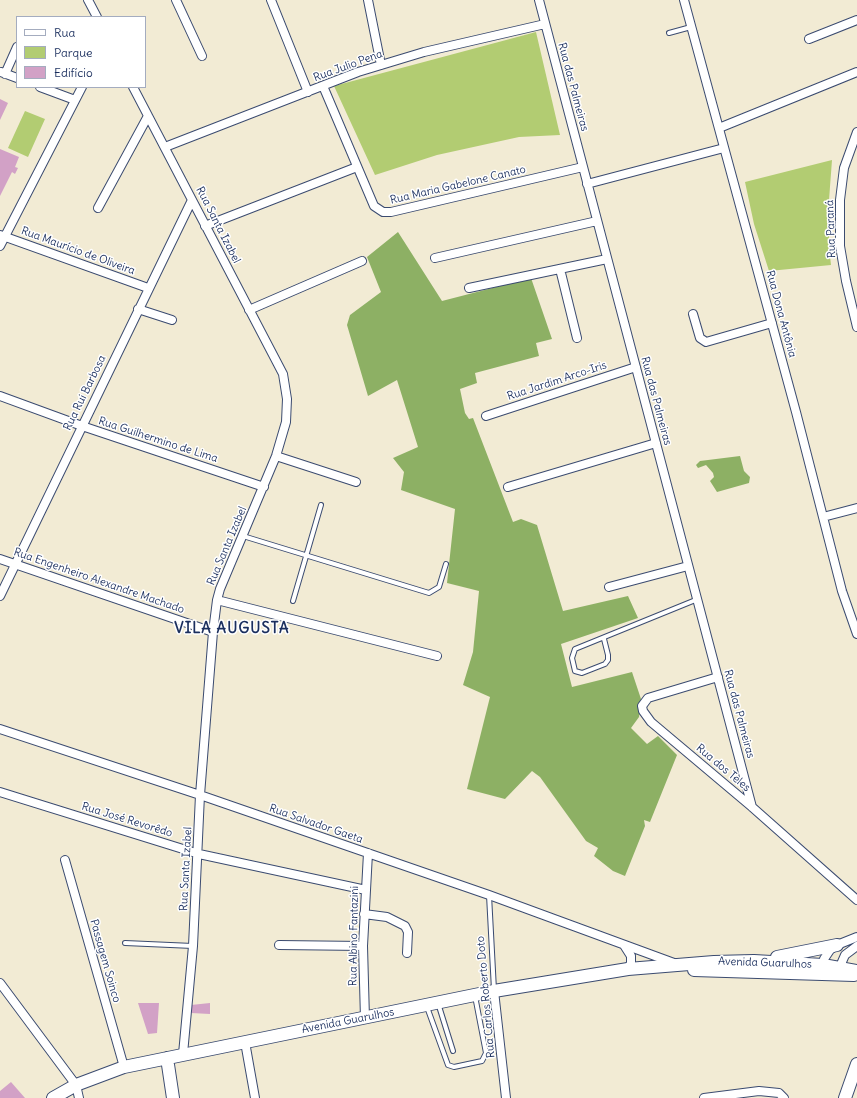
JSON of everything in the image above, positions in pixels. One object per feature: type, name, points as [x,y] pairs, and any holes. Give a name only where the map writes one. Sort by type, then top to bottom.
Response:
[{"type":"main road","points":[[754,961],[836,945]]},
{"type":"main road","name":"Avenida Guarulhos","points":[[53,1098],[76,1085],[124,1068],[183,1054],[365,1019],[494,991],[628,969],[677,964],[754,961],[822,970]]},
{"type":"main road","name":"Avenida Guarulhos","points":[[649,967],[857,971]]},
{"type":"main road","name":"Avenida Guarulhos","points":[[838,971],[857,975]]},
{"type":"main road","points":[[167,1058],[173,1098]]},
{"type":"main road","points":[[845,1098],[857,1064]]},
{"type":"street","points":[[88,0],[96,16]]},
{"type":"street","points":[[176,0],[202,56]]},
{"type":"street","points":[[271,0],[308,92]]},
{"type":"street","points":[[368,0],[381,65]]},
{"type":"street","name":"Rua das Palmeiras","points":[[538,0],[752,807]]},
{"type":"street","name":"Rua Dona Antônia","points":[[684,0],[720,128],[724,148],[772,323],[842,591],[857,634]]},
{"type":"street","points":[[809,39],[857,20]]},
{"type":"street","name":"Rua Julio Pena","points":[[165,147],[358,72],[424,52],[545,24]]},
{"type":"street","points":[[16,49],[2,73],[16,78]]},
{"type":"street","points":[[720,128],[857,72]]},
{"type":"street","name":"Rua Maria Gabelone Canato","points":[[323,86],[374,206],[380,211],[386,213],[583,166]]},
{"type":"street","points":[[43,88],[75,100]]},
{"type":"street","points":[[0,246],[2,236],[81,88]]},
{"type":"street","name":"Rua Santa Izabel","points":[[134,88],[282,374],[287,399],[286,422],[276,456],[220,589],[217,600],[213,632],[200,795],[199,854],[193,946],[183,1054]]},
{"type":"street","points":[[98,208],[148,116]]},
{"type":"street","name":"Rua Paraná","points":[[857,132],[844,168],[840,200],[840,246],[857,326]]},
{"type":"street","points":[[587,184],[724,148]]},
{"type":"street","points":[[205,226],[357,167]]},
{"type":"street","name":"Rua Rui Barbosa","points":[[0,596],[192,200]]},
{"type":"street","points":[[435,258],[597,221]]},
{"type":"street","name":"Rua Maurício de Oliveira","points":[[2,236],[148,288]]},
{"type":"street","points":[[469,288],[607,259]]},
{"type":"street","points":[[249,310],[362,261]]},
{"type":"street","points":[[560,269],[577,338]]},
{"type":"street","points":[[138,309],[172,320]]},
{"type":"street","points":[[693,314],[700,338],[706,342],[772,323]]},
{"type":"street","name":"Rua Jardim Arco-Iris","points":[[486,416],[636,367]]},
{"type":"street","name":"Rua Guilhermino de Lima","points":[[0,396],[82,426],[264,487]]},
{"type":"street","points":[[508,487],[656,443]]},
{"type":"street","points":[[276,456],[356,482]]},
{"type":"street","points":[[823,517],[857,508]]},
{"type":"street","name":"Rua Engenheiro Alexandre Machado","points":[[0,559],[213,632]]},
{"type":"street","points":[[609,587],[688,566]]},
{"type":"street","points":[[217,600],[437,656]]},
{"type":"street","name":"Rua dos Teles","points":[[718,677],[648,698],[642,706],[643,711],[651,722],[752,807],[857,900]]},
{"type":"street","name":"Rua Salvador Gaeta","points":[[0,729],[200,795],[489,895],[677,964]]},
{"type":"street","name":"Rua José Revorêdo","points":[[0,792],[199,854],[366,890]]},
{"type":"street","name":"Rua Albino Fantazini","points":[[365,1019],[363,946],[368,853]]},
{"type":"street","name":"Passagem Soinco","points":[[65,860],[124,1068]]},
{"type":"street","points":[[364,914],[387,917],[405,926],[408,932],[407,953]]},
{"type":"street","points":[[822,970],[828,953],[836,945],[857,937]]},
{"type":"street","points":[[623,945],[628,949],[631,956],[631,963],[628,969]]},
{"type":"street","points":[[279,946],[363,946]]},
{"type":"street","points":[[838,971],[845,955],[857,946]]},
{"type":"street","points":[[0,983],[76,1085],[79,1098]]},
{"type":"street","name":"Rua Carlos Roberto Doto","points":[[494,991],[506,1098]]},
{"type":"street","points":[[245,1042],[255,1098]]},
{"type":"street","points":[[704,1098],[759,1091],[779,1093],[784,1098]]},
{"type":"lane","points":[[669,33],[691,27]]},
{"type":"lane","points":[[293,601],[305,555],[321,505]]},
{"type":"lane","points":[[243,536],[429,593],[439,587],[446,564]]},
{"type":"lane","points":[[604,639],[608,654],[608,660],[605,664],[582,673],[575,671],[572,658],[575,649],[604,639],[698,599]]},
{"type":"lane","name":"Rua Carlos Roberto Doto","points":[[489,895],[494,991]]},
{"type":"lane","points":[[125,943],[193,946]]},
{"type":"lane","points":[[432,1004],[446,1063],[454,1067],[482,1061],[485,1058],[485,1042],[475,995]]},
{"type":"lane","points":[[432,1004],[453,1051]]},
{"type":"green space","points":[[536,32],[560,135],[519,137],[437,155],[375,175],[334,86]]},
{"type":"green space","points":[[25,111],[45,119],[28,157],[8,148]]},
{"type":"green space","points":[[832,160],[829,200],[829,247],[831,265],[769,271],[754,224],[745,182]]},
{"type":"green space","points":[[398,232],[442,301],[531,278],[552,339],[536,343],[539,356],[475,373],[477,383],[460,389],[465,413],[469,419],[473,418],[513,522],[521,519],[537,525],[563,611],[628,596],[638,618],[561,644],[572,687],[632,672],[641,699],[639,717],[631,728],[647,744],[658,736],[677,755],[650,822],[644,820],[645,826],[625,876],[613,871],[594,856],[598,848],[586,841],[540,777],[532,771],[505,799],[467,789],[490,697],[463,685],[473,652],[479,591],[447,583],[455,509],[401,490],[404,472],[393,458],[418,447],[397,380],[368,396],[347,325],[350,315],[381,292],[367,257]]},
{"type":"green space","points":[[740,456],[744,471],[750,477],[749,483],[717,492],[710,481],[714,477],[713,473],[706,465],[698,468],[696,465],[700,461]]},
{"type":"building","points":[[0,99],[8,103],[0,120]]},
{"type":"building","points":[[0,149],[19,157],[15,167],[18,168],[15,174],[12,172],[0,196]]},
{"type":"building","points":[[138,1003],[159,1003],[157,1033],[148,1034]]},
{"type":"building","points":[[210,1003],[210,1014],[191,1013],[191,1005]]},
{"type":"building","points":[[11,1082],[25,1098],[0,1098],[0,1091]]},
{"type":"district","name":"VILA AUGUSTA","points":[[232,629]]}]
